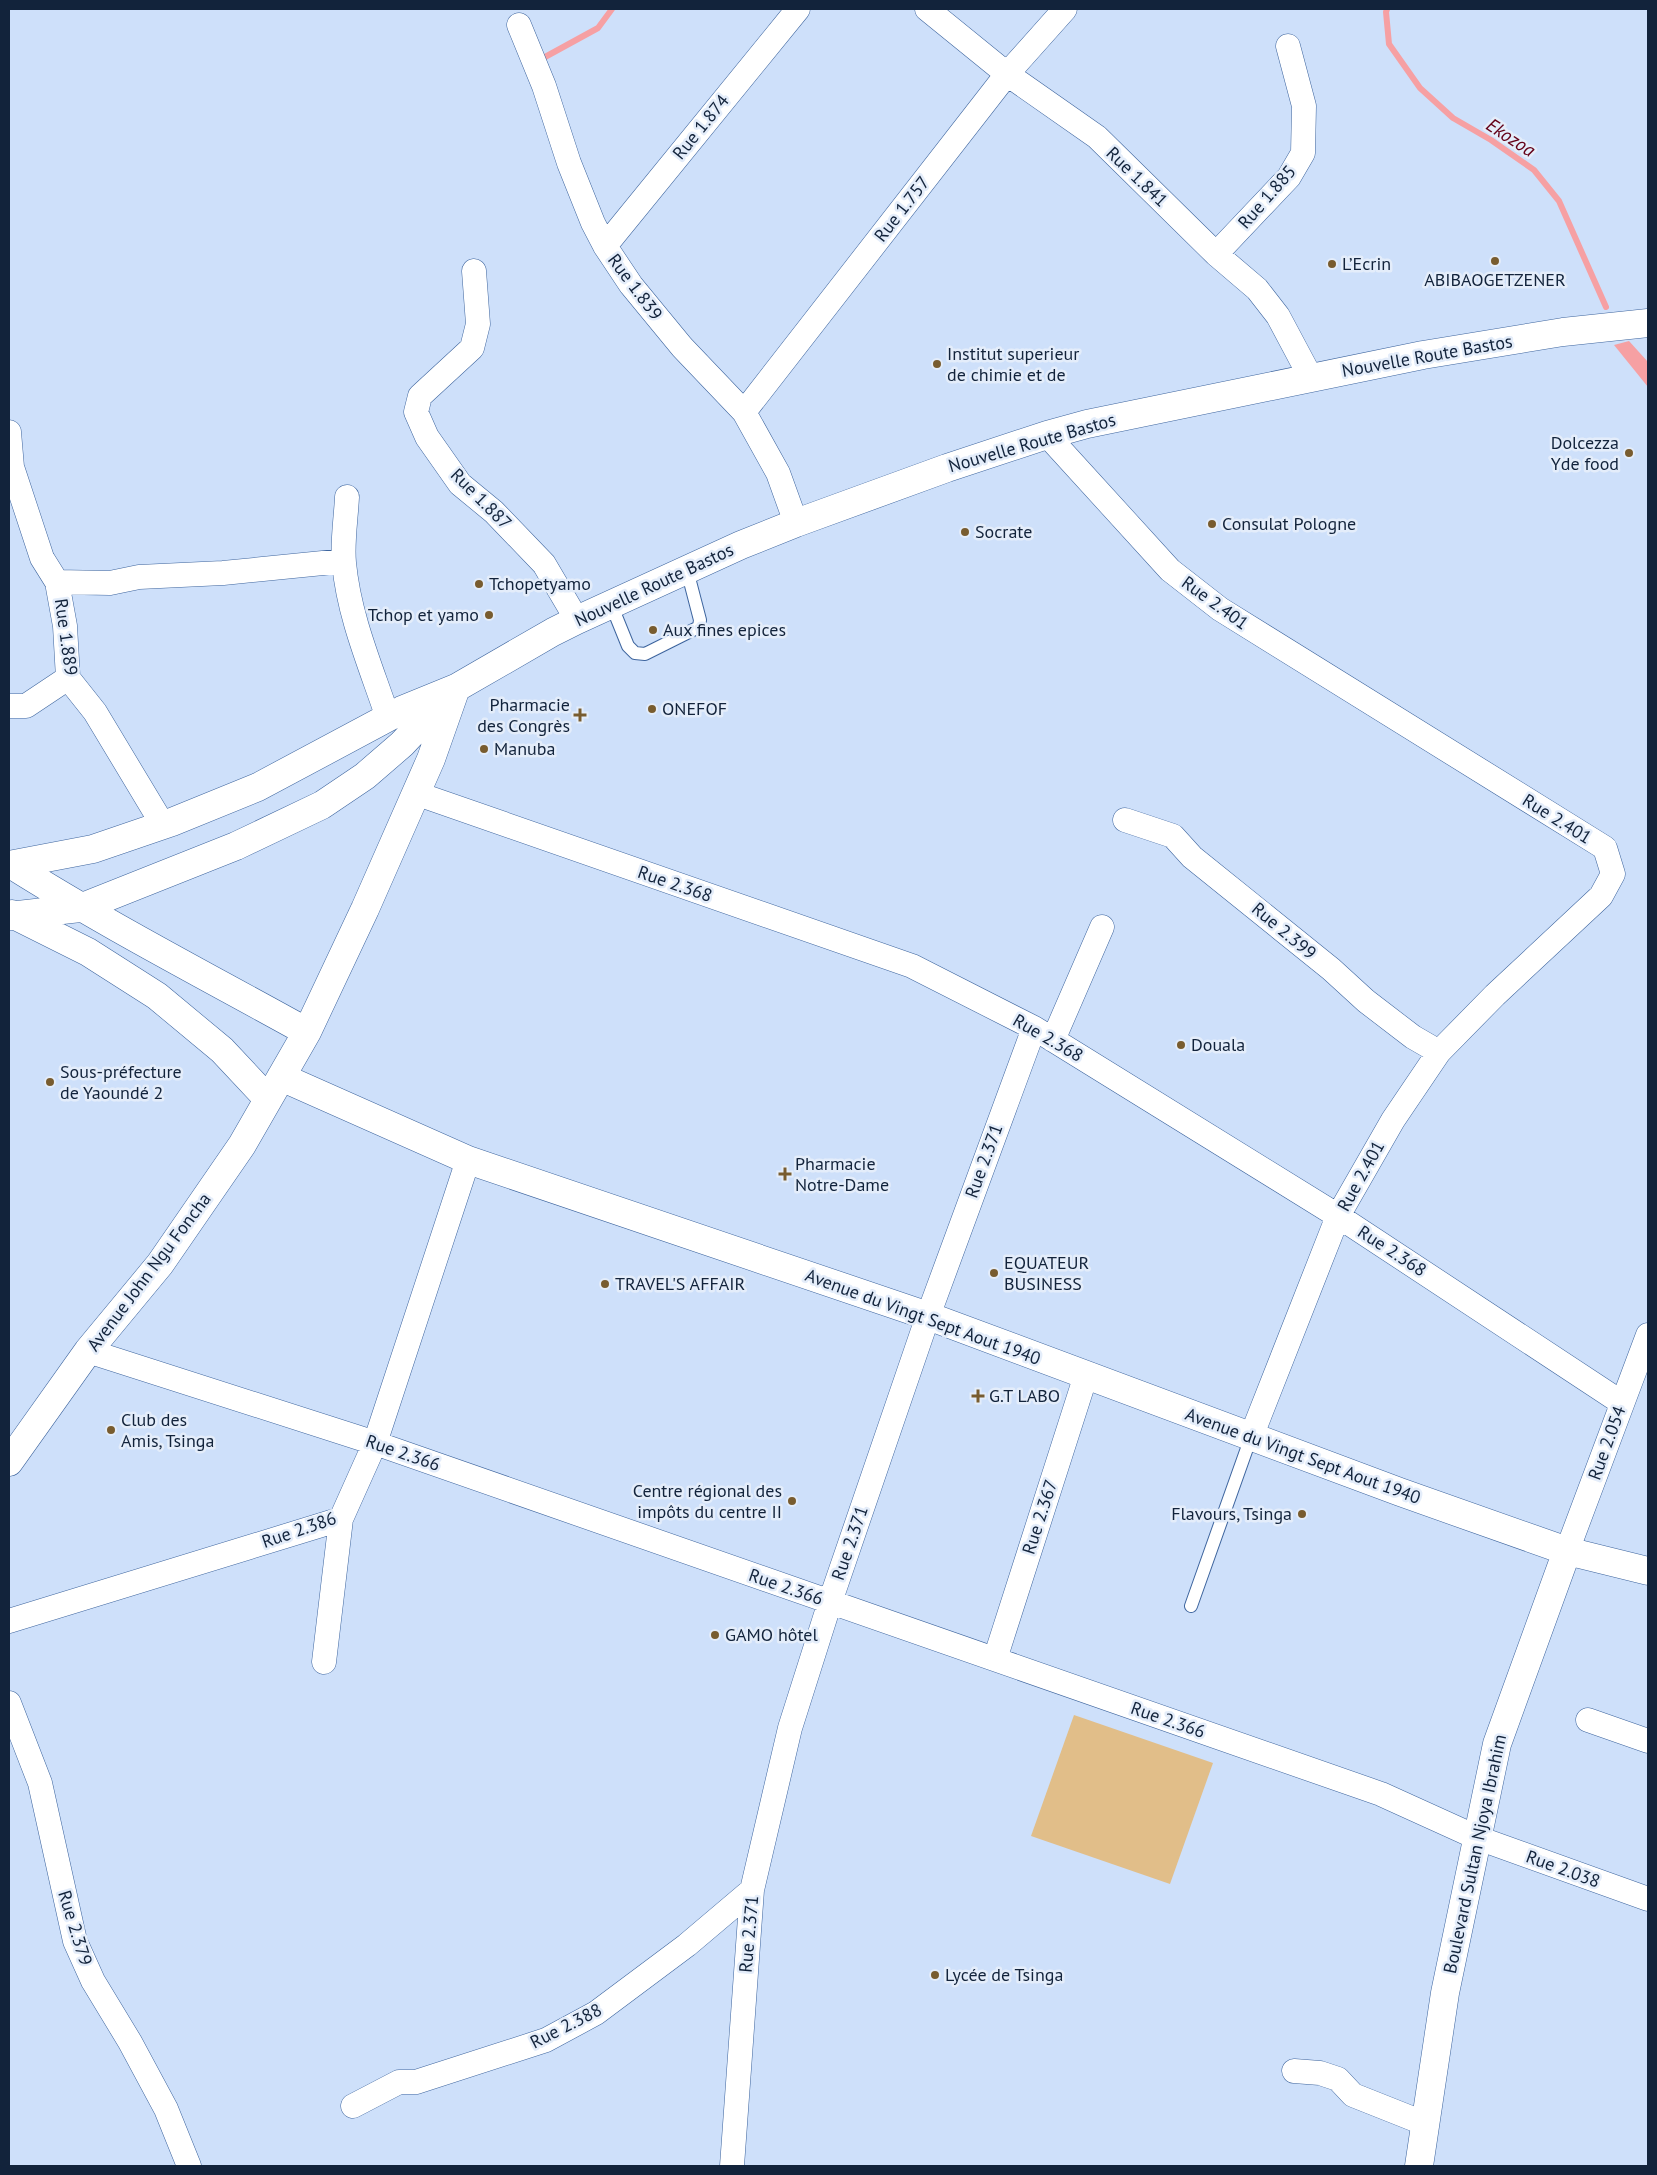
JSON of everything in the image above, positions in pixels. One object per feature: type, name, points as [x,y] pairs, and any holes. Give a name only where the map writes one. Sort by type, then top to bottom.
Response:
[{"type":"main road","name":"Nouvelle Route Bastos","points":[[456,688],[577,620],[796,523],[947,468],[1047,435],[1087,424],[1422,355],[1563,332],[1648,323]]},
{"type":"main road","points":[[10,865],[93,849],[164,825],[258,787],[420,702],[456,688]]},
{"type":"main road","points":[[10,915],[80,908],[236,846],[322,805],[365,776],[402,744],[456,688]]},
{"type":"main road","name":"Avenue John Ngu Foncha","points":[[9,1462],[88,1351],[165,1256],[242,1145],[307,1032],[365,910],[437,744],[456,688]]},
{"type":"main road","points":[[10,865],[80,908],[137,937],[307,1032]]},
{"type":"main road","points":[[10,915],[88,952],[157,996],[222,1050],[274,1088]]},
{"type":"main road","name":"Avenue du Vingt Sept Aout 1940","points":[[274,1088],[468,1160],[928,1316],[1251,1437],[1567,1551],[1648,1571]]},
{"type":"main road","name":"Boulevard Sultan Njoya Ibrahim","points":[[1419,2166],[1445,1992],[1497,1744],[1567,1551]]},
{"type":"street","name":"Rue 1.874","points":[[605,246],[798,9]]},
{"type":"street","name":"Rue 1.841","points":[[927,9],[1007,74],[1096,137],[1216,254],[1257,289],[1278,316],[1311,378]]},
{"type":"street","name":"Rue 1.757","points":[[744,412],[1007,74],[1065,9]]},
{"type":"street","name":"Rue 1.839","points":[[519,25],[544,86],[581,194],[605,246],[631,285],[682,346],[744,412],[778,473],[796,523]]},
{"type":"street","name":"Rue 1.885","points":[[1216,254],[1289,177],[1303,153],[1304,106],[1288,46]]},
{"type":"street","name":"Rue 1.887","points":[[474,271],[478,324],[472,348],[420,396],[416,412],[428,437],[460,484],[494,512],[544,564],[577,620]]},
{"type":"street","name":"Rue 1.889","points":[[9,432],[12,467],[42,558],[57,582],[65,626],[68,678],[95,712],[164,825]]},
{"type":"street","name":"Rue 2.401","points":[[1047,435],[1170,570],[1220,609],[1605,848],[1613,874],[1601,896],[1494,995],[1439,1052],[1392,1120],[1338,1216],[1251,1437]]},
{"type":"street","points":[[347,497],[343,561],[350,600],[359,635],[388,718]]},
{"type":"street","points":[[57,582],[110,583],[139,578],[223,573],[343,561]]},
{"type":"street","points":[[9,706],[26,706],[68,678]]},
{"type":"street","name":"Rue 2.368","points":[[415,793],[912,966],[1043,1034],[1338,1216],[1622,1403]]},
{"type":"street","name":"Rue 2.399","points":[[1125,820],[1173,836],[1192,857],[1331,969],[1366,1001],[1413,1037],[1439,1052]]},
{"type":"street","name":"Rue 2.371","points":[[732,2166],[752,1890],[790,1728],[830,1602],[928,1316],[1043,1034],[1102,927]]},
{"type":"street","name":"Rue 2.386","points":[[9,1621],[341,1519],[375,1443],[468,1160]]},
{"type":"street","name":"Rue 2.054","points":[[1567,1551],[1648,1335]]},
{"type":"street","name":"Rue 2.366","points":[[88,1351],[375,1443],[995,1659],[1153,1706],[1381,1794],[1478,1838]]},
{"type":"street","name":"Rue 2.367","points":[[995,1659],[1086,1376]]},
{"type":"street","points":[[324,1662],[341,1519]]},
{"type":"street","name":"Rue 2.379","points":[[9,1703],[40,1783],[75,1940],[92,1981],[130,2042],[166,2109],[188,2166]]},
{"type":"street","points":[[1588,1720],[1648,1741]]},
{"type":"street","name":"Rue 2.038","points":[[1478,1838],[1648,1899]]},
{"type":"street","name":"Rue 2.388","points":[[353,2106],[399,2082],[416,2082],[546,2040],[596,2013],[687,1945],[752,1890]]},
{"type":"street","points":[[1294,2071],[1320,2073],[1338,2079],[1353,2095],[1426,2124]]},
{"type":"lane","points":[[611,604],[628,646],[635,653],[645,654],[699,627],[700,620],[687,570]]},
{"type":"lane","points":[[1191,1606],[1251,1437]]},
{"type":"shaded area","points":[[1629,341],[1648,362],[1648,387],[1614,345]]},
{"type":"shaded area","points":[[1074,1715],[1213,1763],[1170,1884],[1031,1836]]},
{"type":"waterway","points":[[545,57],[598,28],[612,9]]},
{"type":"waterway","name":"Ekozoa","points":[[1387,9],[1389,44],[1420,88],[1453,118],[1491,140],[1534,170],[1559,201],[1606,307]]},
{"type":"place","name":"ABIBAOGETZENER","points":[[1495,261]]},
{"type":"place","name":"L’Ecrin","points":[[1332,264]]},
{"type":"place","name":"Institut superieur de chimie et de","points":[[937,364]]},
{"type":"place","name":"Dolcezza Yde food","points":[[1629,453]]},
{"type":"place","name":"Consulat Pologne","points":[[1212,524]]},
{"type":"place","name":"Socrate","points":[[965,532]]},
{"type":"place","name":"Tchopetyamo","points":[[479,584]]},
{"type":"place","name":"Tchop et yamo","points":[[489,615]]},
{"type":"place","name":"Aux fines epices","points":[[653,630]]},
{"type":"place","name":"ONEFOF","points":[[652,709]]},
{"type":"place","name":"Pharmacie des Congrès","points":[[580,715]]},
{"type":"place","name":"Manuba","points":[[484,749]]},
{"type":"place","name":"Douala","points":[[1181,1045]]},
{"type":"place","name":"Sous-préfecture de Yaoundé 2","points":[[50,1082]]},
{"type":"place","name":"Pharmacie Notre-Dame","points":[[785,1174]]},
{"type":"place","name":"EQUATEUR BUSINESS","points":[[994,1273]]},
{"type":"place","name":"TRAVEL'S AFFAIR","points":[[605,1284]]},
{"type":"place","name":"G.T LABO","points":[[978,1396]]},
{"type":"place","name":"Club des Amis, Tsinga","points":[[111,1430]]},
{"type":"place","name":"Centre régional des impôts du centre II","points":[[792,1501]]},
{"type":"place","name":"Flavours, Tsinga","points":[[1302,1514]]},
{"type":"place","name":"GAMO hôtel","points":[[715,1635]]},
{"type":"place","name":"Lycée de Tsinga","points":[[935,1975]]}]
